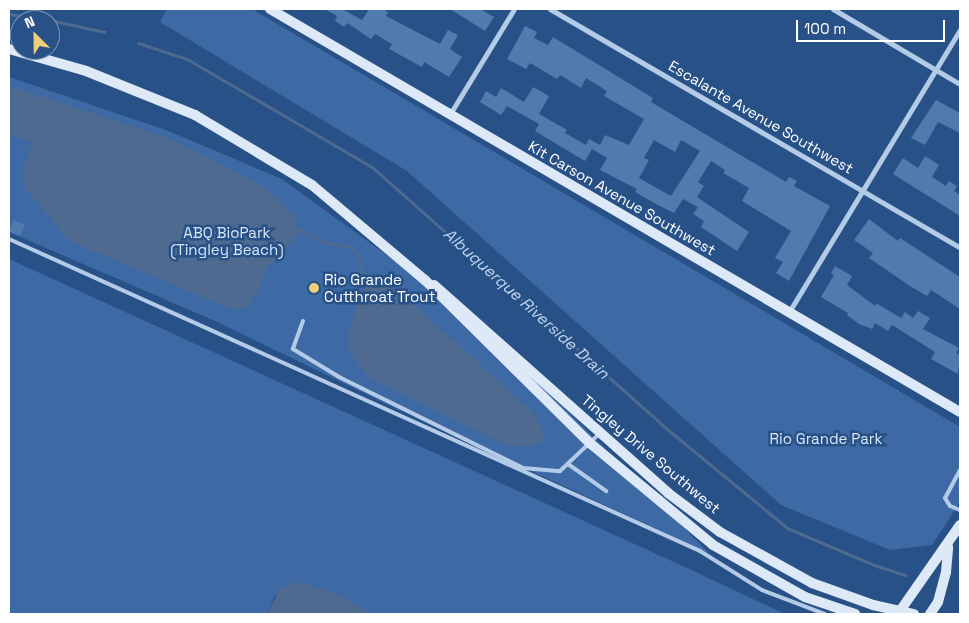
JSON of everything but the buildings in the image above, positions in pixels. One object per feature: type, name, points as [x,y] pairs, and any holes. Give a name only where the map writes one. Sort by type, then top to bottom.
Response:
[{"type":"street","name":"Kit Carson Avenue Southwest","points":[[270,9],[960,412]]},
{"type":"street","points":[[450,114],[514,9]]},
{"type":"street","name":"Escalante Avenue Southwest","points":[[550,9],[960,248]]},
{"type":"street","points":[[833,9],[960,84]]},
{"type":"street","points":[[789,312],[861,190],[960,30]]},
{"type":"street","name":"Tingley Drive Southwest","points":[[9,49],[86,70],[187,111],[226,132],[343,208],[425,280],[591,444],[712,545],[805,597],[855,614]]},
{"type":"street","name":"Tingley Drive Southwest","points":[[425,280],[446,292],[668,493],[720,532],[774,564],[812,583],[873,605],[914,614]]},
{"type":"street","points":[[900,611],[948,546],[960,525]]},
{"type":"street","points":[[930,614],[938,602],[946,572],[948,546]]},
{"type":"lane","points":[[9,239],[700,551],[762,590],[825,614]]},
{"type":"lane","points":[[303,321],[293,349],[339,377],[523,468],[560,471],[591,444],[600,432]]},
{"type":"lane","points":[[568,464],[606,490]]},
{"type":"lane","points":[[960,470],[945,498],[950,506],[960,510]]},
{"type":"green space","name":"Rio Grande Park","points":[[167,9],[252,9],[960,427],[960,502],[932,545],[890,550],[781,505],[407,171],[160,22]]},
{"type":"green space","name":"ABQ BioPark (Tingley Beach)","points":[[9,77],[166,130],[282,179],[479,322],[709,553],[399,410],[215,321],[9,232]]},
{"type":"green space","points":[[9,259],[785,614],[371,614],[342,596],[275,595],[267,614],[9,614]]},
{"type":"shaded area","points":[[9,86],[171,139],[216,161],[267,189],[294,216],[300,233],[266,269],[259,290],[248,307],[233,310],[70,241],[25,188],[22,174],[32,142],[9,135]]},
{"type":"shaded area","points":[[375,279],[387,282],[403,295],[534,413],[543,431],[542,443],[521,447],[506,445],[368,377],[358,365],[349,348],[349,331],[361,291]]},
{"type":"shaded area","points":[[300,582],[342,596],[371,614],[267,614],[280,588]]},
{"type":"waterway","name":"Albuquerque Riverside Drain","points":[[60,22],[105,32]]},
{"type":"waterway","name":"Albuquerque Riverside Drain","points":[[138,43],[187,59],[372,167],[661,424],[787,528],[874,565],[905,575]]},
{"type":"waterway","points":[[299,229],[322,242],[350,247],[358,253],[363,274],[370,284]]},
{"type":"place","name":"Rio Grande Cutthroat Trout","points":[[314,288]]}]
